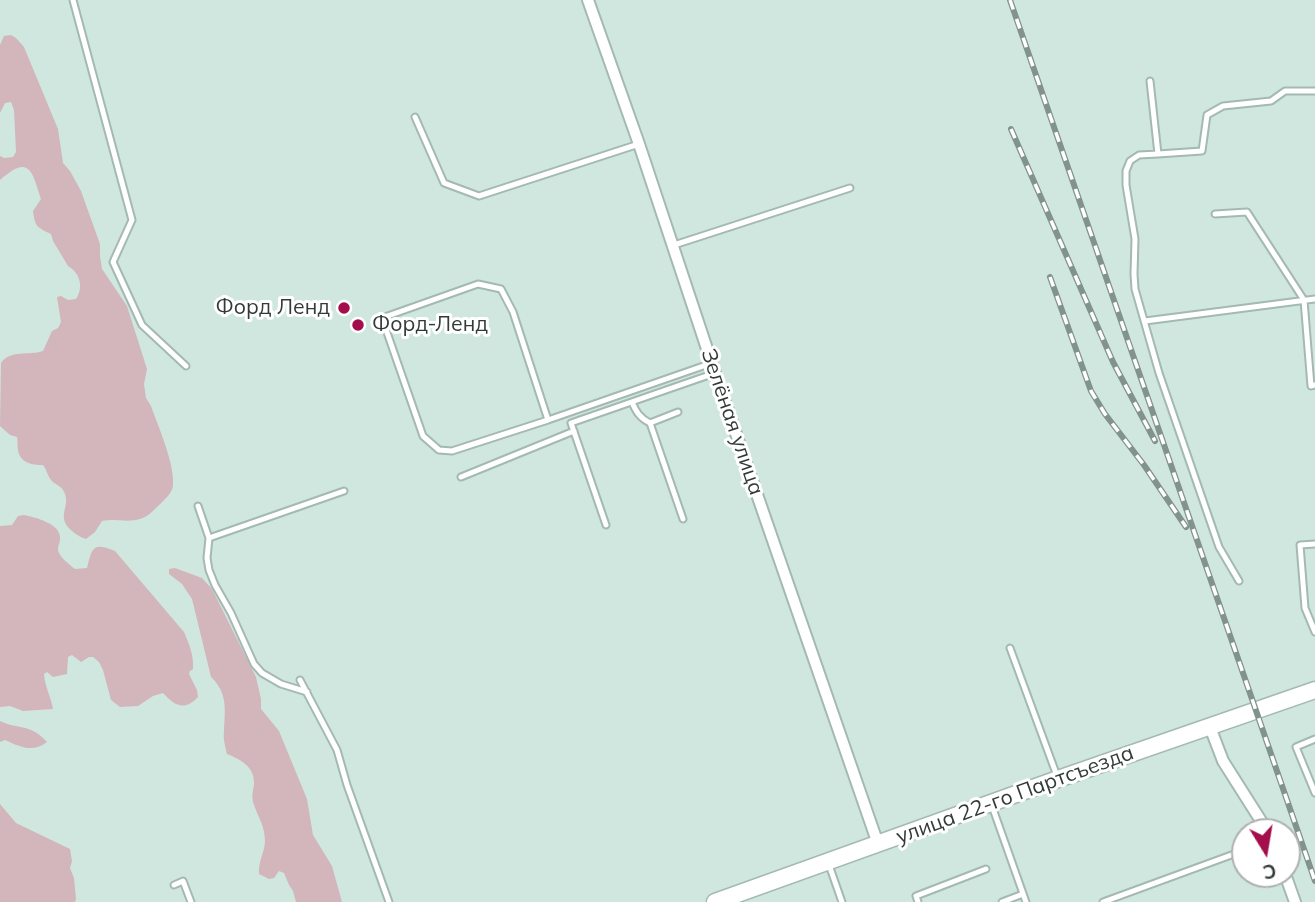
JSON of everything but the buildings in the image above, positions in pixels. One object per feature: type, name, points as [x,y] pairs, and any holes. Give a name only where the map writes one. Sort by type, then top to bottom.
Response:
[{"type":"main road","name":"улица 22-го Партсъезда","points":[[715,902],[1315,690]]},
{"type":"street","name":"Зелёная улица","points":[[588,0],[878,844]]},
{"type":"street","points":[[1210,727],[1223,761],[1259,818]]},
{"type":"lane","points":[[72,0],[132,220],[113,262],[142,325],[186,366]]},
{"type":"lane","points":[[1150,81],[1158,154]]},
{"type":"lane","points":[[1239,581],[1219,547],[1159,373],[1135,289],[1135,239],[1126,171],[1130,161],[1139,155],[1202,151],[1207,115],[1223,106],[1272,101],[1286,90],[1315,91]]},
{"type":"lane","points":[[415,117],[444,183],[479,196],[639,144]]},
{"type":"lane","points":[[673,246],[850,188]]},
{"type":"lane","points":[[1215,214],[1247,212],[1304,300],[1311,386],[1315,385]]},
{"type":"lane","points":[[548,420],[513,312],[500,289],[478,284],[382,318],[423,436],[439,450],[452,451],[714,368]]},
{"type":"lane","points":[[1145,321],[1315,299]]},
{"type":"lane","points":[[606,525],[571,423],[632,402],[714,368]]},
{"type":"lane","points":[[632,402],[636,412],[650,423],[683,519]]},
{"type":"lane","points":[[650,423],[678,412]]},
{"type":"lane","points":[[461,477],[574,431]]},
{"type":"lane","points":[[209,538],[344,491]]},
{"type":"lane","points":[[198,506],[209,538],[209,570],[254,664],[262,673],[281,684],[307,692]]},
{"type":"lane","points":[[1315,544],[1300,545],[1305,608],[1315,632]]},
{"type":"lane","points":[[1010,648],[1058,779]]},
{"type":"lane","points":[[300,680],[337,750],[389,902]]},
{"type":"lane","points":[[1315,739],[1296,747],[1315,793]]},
{"type":"lane","points":[[991,803],[1026,902]]},
{"type":"lane","points":[[1103,902],[1231,855]]},
{"type":"lane","points":[[827,862],[842,902]]},
{"type":"lane","points":[[918,902],[916,895],[986,869]]},
{"type":"lane","points":[[174,885],[183,881],[191,902]]},
{"type":"lane","points":[[1002,902],[1023,894]]},
{"type":"shaded area","points":[[11,35],[24,47],[58,129],[63,163],[81,191],[100,244],[102,269],[127,306],[147,369],[144,384],[146,398],[165,445],[173,476],[170,494],[149,514],[135,520],[102,521],[86,539],[72,531],[64,521],[66,496],[62,489],[51,480],[43,465],[31,464],[21,458],[17,437],[10,435],[0,426],[1,363],[15,354],[43,351],[52,331],[58,328],[61,322],[57,297],[76,299],[80,285],[78,276],[68,266],[51,234],[36,223],[33,211],[41,199],[32,174],[24,167],[18,168],[0,180],[0,156],[13,157],[16,152],[14,110],[11,102],[5,103],[0,113],[0,45],[4,36]]},
{"type":"shaded area","points":[[24,515],[56,528],[60,537],[59,553],[75,569],[87,568],[95,548],[115,551],[184,632],[193,659],[193,669],[189,674],[198,697],[193,702],[179,705],[163,693],[138,706],[120,707],[111,700],[99,662],[89,657],[81,662],[72,655],[68,657],[67,674],[53,677],[47,672],[44,674],[53,709],[23,711],[10,706],[0,707],[0,526],[12,525],[18,516]]},
{"type":"shaded area","points":[[175,568],[202,578],[212,589],[256,677],[261,709],[279,731],[307,799],[313,835],[332,866],[342,902],[296,902],[284,873],[279,871],[274,878],[269,879],[259,874],[265,836],[252,797],[254,778],[246,764],[227,754],[223,696],[211,677],[192,599],[182,584],[169,574],[169,569]]},
{"type":"shaded area","points":[[0,721],[30,729],[47,742],[32,748],[21,747],[5,740],[0,742]]},
{"type":"shaded area","points":[[0,804],[16,823],[70,849],[75,902],[0,902]]},
{"type":"railway","points":[[1010,0],[1315,881]]},
{"type":"railway","points":[[1011,129],[1113,362],[1155,441]]},
{"type":"railway","points":[[1050,277],[1091,391],[1186,527]]},
{"type":"place","name":"Форд Ленд","points":[[344,308]]},
{"type":"place","name":"Форд-Ленд","points":[[358,325]]}]
